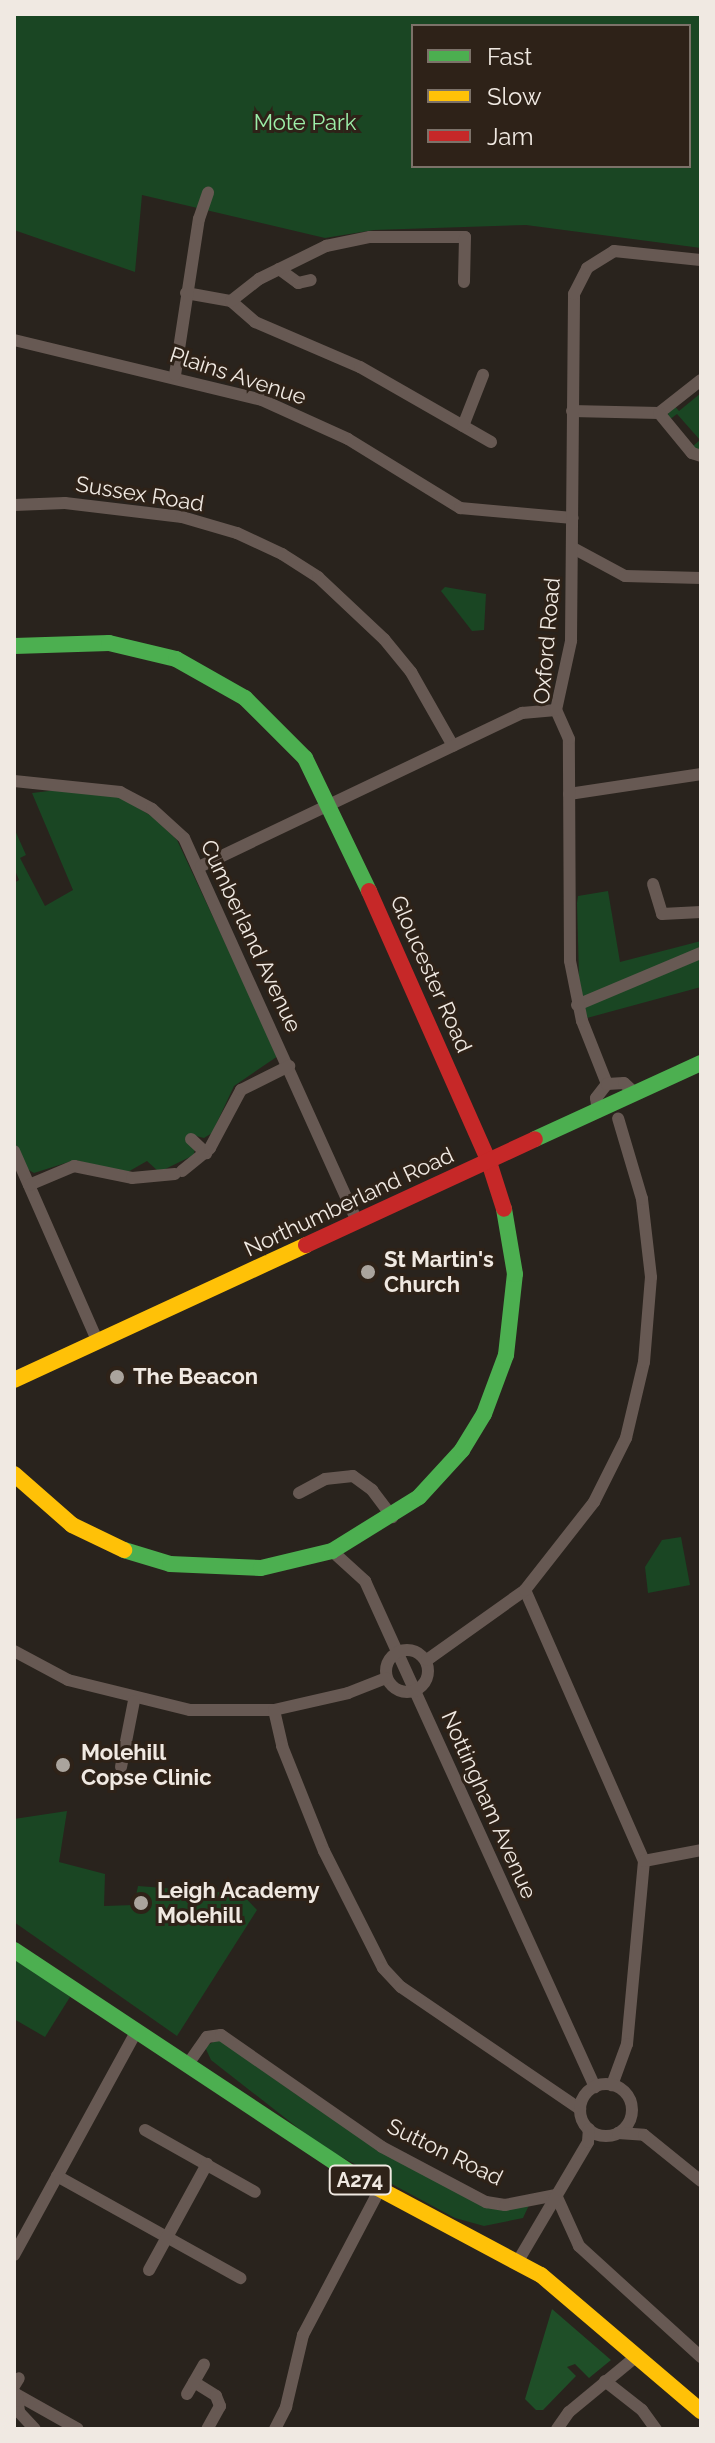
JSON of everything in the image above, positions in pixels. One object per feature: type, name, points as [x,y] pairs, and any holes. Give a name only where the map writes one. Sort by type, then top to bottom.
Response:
[{"type":"street","points":[[175,375],[186,293],[208,193]]},
{"type":"street","points":[[231,301],[279,269],[326,246],[370,237],[465,237],[464,282]]},
{"type":"street","name":"Oxford Road","points":[[607,1084],[577,1005],[568,943],[568,732],[556,710],[571,641],[574,294],[587,268],[600,257],[628,249],[701,260]]},
{"type":"street","points":[[279,269],[298,283],[311,280]]},
{"type":"street","points":[[186,293],[231,301],[255,322],[360,367],[491,442]]},
{"type":"street","name":"Plains Avenue","points":[[14,340],[175,375],[262,400],[310,420],[460,508],[573,518]]},
{"type":"street","points":[[463,426],[483,375]]},
{"type":"street","points":[[572,411],[659,413],[701,380]]},
{"type":"street","points":[[659,413],[692,453],[701,456]]},
{"type":"street","name":"Sussex Road","points":[[14,505],[65,503],[182,517],[237,533],[282,554],[318,577],[384,639],[411,672],[453,746]]},
{"type":"street","points":[[573,548],[625,576],[701,578]]},
{"type":"street","name":"Gloucester Road","points":[[14,646],[74,641],[125,645],[208,673],[285,734],[330,804],[489,1162],[504,1203],[515,1274],[506,1355],[484,1414],[462,1450],[434,1483],[392,1517],[332,1551],[261,1568],[170,1564],[108,1544],[72,1525],[14,1474]]},
{"type":"street","points":[[201,866],[522,713],[556,710]]},
{"type":"street","points":[[569,794],[701,774]]},
{"type":"street","name":"Cumberland Avenue","points":[[14,781],[95,786],[129,796],[172,825],[201,866],[357,1222]]},
{"type":"street","points":[[653,884],[662,914],[701,912]]},
{"type":"street","points":[[577,1005],[701,953]]},
{"type":"street","name":"Northumberland Road","points":[[14,1380],[701,1063]]},
{"type":"street","points":[[29,1185],[74,1166],[144,1179],[178,1173],[206,1153],[241,1090],[289,1066]]},
{"type":"street","points":[[598,1112],[596,1098],[607,1084],[624,1083],[636,1094]]},
{"type":"street","points":[[427,1660],[525,1590],[594,1502],[626,1438],[638,1396],[649,1330],[649,1246],[637,1174],[618,1118]]},
{"type":"street","points":[[191,1139],[206,1153]]},
{"type":"street","points":[[14,1151],[98,1342]]},
{"type":"street","points":[[144,1179],[145,1165]]},
{"type":"street","points":[[299,1493],[312,1478],[353,1476],[372,1490],[392,1517]]},
{"type":"street","name":"Nottingham Avenue","points":[[332,1551],[365,1581],[595,2087]]},
{"type":"street","points":[[525,1590],[644,1861],[623,2061],[631,2115],[644,2135],[701,2181]]},
{"type":"street","points":[[416,1650],[427,1660],[427,1676],[416,1691],[398,1690],[386,1678],[386,1665],[398,1652],[416,1650]]},
{"type":"street","points":[[14,1651],[68,1680],[134,1701],[203,1711],[274,1710],[348,1693],[386,1678]]},
{"type":"street","points":[[121,1767],[134,1701]]},
{"type":"street","points":[[274,1710],[282,1746],[324,1851],[383,1968],[401,1987],[557,2092],[582,2103]]},
{"type":"street","points":[[644,1861],[701,1850]]},
{"type":"street","name":"A274","points":[[14,1950],[379,2191],[518,2261],[568,2292],[701,2411]]},
{"type":"street","points":[[14,2255],[136,2032]]},
{"type":"street","name":"Sutton Road","points":[[188,2064],[207,2037],[221,2035],[382,2147],[486,2202],[505,2205],[556,2195]]},
{"type":"street","points":[[612,2085],[623,2061]]},
{"type":"street","points":[[582,2103],[595,2087],[612,2085],[629,2099]]},
{"type":"street","points":[[518,2261],[589,2136],[582,2103]]},
{"type":"street","points":[[613,2134],[631,2115]]},
{"type":"street","points":[[145,2130],[255,2192]]},
{"type":"street","points":[[589,2136],[644,2135]]},
{"type":"street","points":[[149,2270],[207,2164]]},
{"type":"street","points":[[57,2176],[240,2278]]},
{"type":"street","points":[[275,2429],[286,2407],[303,2335],[379,2191]]},
{"type":"street","points":[[556,2195],[579,2246],[701,2357]]},
{"type":"street","points":[[557,2429],[605,2381],[638,2355]]},
{"type":"street","points":[[204,2364],[190,2388],[216,2396],[220,2406],[212,2427]]},
{"type":"street","points":[[605,2381],[642,2410],[656,2429]]},
{"type":"street","points":[[16,2388],[19,2412],[35,2429]]},
{"type":"street","points":[[16,2388],[78,2429]]},
{"type":"green space","name":"Mote Park","points":[[14,14],[701,14],[701,248],[526,225],[374,230],[325,238],[142,195],[135,272],[14,230]]},
{"type":"green space","points":[[701,393],[701,451],[697,451],[693,446],[700,440],[677,414],[669,420],[668,414],[673,404],[679,411]]},
{"type":"green space","points":[[445,587],[486,594],[484,630],[472,631],[441,591]]},
{"type":"green space","points":[[66,789],[122,798],[153,817],[177,840],[278,1056],[234,1086],[212,1133],[204,1138],[196,1136],[194,1155],[159,1172],[147,1161],[126,1173],[75,1160],[34,1173],[27,1169],[14,1140],[14,883],[19,880],[14,868],[14,828],[26,855],[20,858],[45,906],[73,890],[32,793]]},
{"type":"green space","points":[[608,891],[620,962],[701,941],[701,987],[587,1018],[579,978],[578,896]]},
{"type":"green space","points":[[681,1537],[690,1585],[648,1593],[645,1567],[662,1540]]},
{"type":"green space","points":[[67,1811],[59,1862],[105,1874],[104,1906],[134,1905],[138,1886],[242,1894],[257,1910],[177,2036],[14,1922],[14,1819]]},
{"type":"green space","points":[[14,1955],[70,1997],[45,2037],[14,2019]]},
{"type":"green space","points":[[218,2039],[297,2095],[493,2208],[530,2203],[523,2218],[484,2226],[455,2218],[321,2146],[211,2060],[205,2047]]},
{"type":"green space","points":[[552,2309],[611,2360],[589,2378],[575,2364],[567,2367],[576,2376],[543,2410],[536,2410],[525,2399]]},
{"type":"traffic: fast","points":[[14,646],[109,643],[176,659],[245,698],[305,758],[369,891]]},
{"type":"traffic: fast","points":[[535,1139],[701,1063]]},
{"type":"traffic: fast","points":[[124,1550],[170,1564],[261,1568],[332,1551],[419,1497],[462,1450],[484,1414],[506,1355],[515,1274],[504,1209]]},
{"type":"traffic: fast","points":[[14,1950],[359,2178]]},
{"type":"traffic: slow","points":[[14,1380],[306,1245]]},
{"type":"traffic: slow","points":[[14,1474],[72,1525],[124,1550]]},
{"type":"traffic: slow","points":[[359,2178],[541,2275],[701,2411]]},
{"type":"traffic: jam","points":[[369,891],[489,1162],[504,1209]]},
{"type":"traffic: jam","points":[[306,1245],[535,1139]]},
{"type":"place","name":"St Martin's Church","points":[[368,1272]]},
{"type":"place","name":"The Beacon","points":[[117,1377]]},
{"type":"place","name":"Molehill Copse Clinic","points":[[63,1765]]},
{"type":"place","name":"Leigh Academy Molehill","points":[[141,1903]]}]
